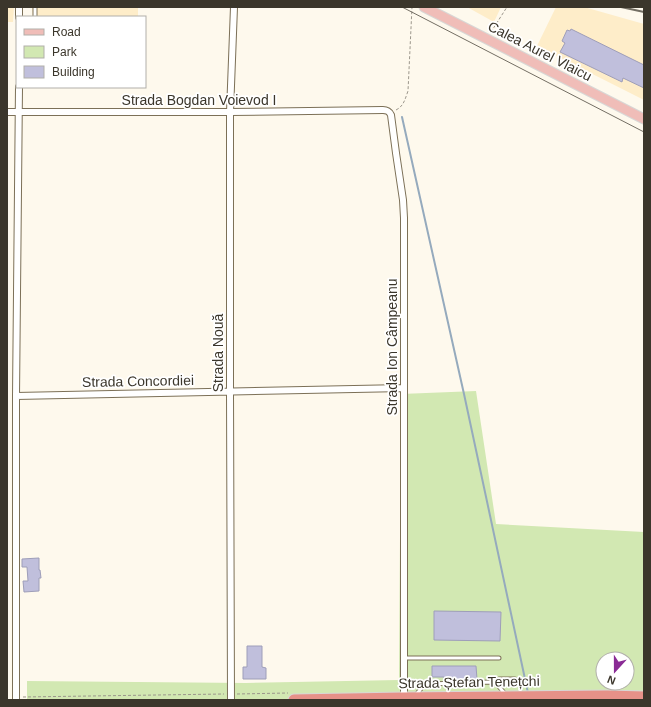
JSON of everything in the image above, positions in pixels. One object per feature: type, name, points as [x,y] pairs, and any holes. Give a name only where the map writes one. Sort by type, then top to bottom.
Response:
[{"type":"highway","name":"Strada Ștefan Tenețchi","points":[[293,697],[644,697]]},
{"type":"main road","name":"Calea Aurel Vlaicu","points":[[424,7],[644,119]]},
{"type":"street","name":"Strada Nouă","points":[[231,697],[230,112],[234,7]]},
{"type":"street","points":[[16,699],[16,396],[19,88]]},
{"type":"street","name":"Strada Bogdan Voievod I","points":[[7,112],[383,110],[390,112]]},
{"type":"street","name":"Strada Ion Câmpeanu","points":[[390,112],[392,115],[404,218],[404,658],[408,698]]},
{"type":"street","name":"Strada Concordiei","points":[[16,396],[404,388]]},
{"type":"lane","points":[[404,658],[499,658]]},
{"type":"lane","points":[[408,698],[422,686],[428,684],[490,682],[499,679],[515,679]]},
{"type":"lane","points":[[490,682],[500,686],[507,697]]},
{"type":"path","points":[[390,112],[401,108],[404,104],[408,91],[412,7]]},
{"type":"path","points":[[487,39],[507,7]]},
{"type":"path","points":[[16,699],[293,697]]},
{"type":"shaded area","points":[[7,7],[14,7],[13,22],[7,22]]},
{"type":"shaded area","points":[[32,7],[138,7],[138,16],[33,16]]},
{"type":"shaded area","points":[[467,7],[501,7],[494,22]]},
{"type":"shaded area","points":[[556,7],[584,7],[644,24],[644,100],[537,46]]},
{"type":"green space","points":[[476,391],[496,524],[644,532],[644,700],[27,700],[27,681],[246,683],[399,680],[401,394]]},
{"type":"building","points":[[571,29],[644,65],[644,88],[623,78],[622,82],[560,52],[565,43],[562,41],[567,30],[570,31]]},
{"type":"building","points":[[39,558],[41,578],[39,578],[39,591],[24,592],[23,581],[28,581],[27,567],[22,567],[22,559]]},
{"type":"building","points":[[434,611],[501,612],[500,641],[434,640]]},
{"type":"building","points":[[247,646],[262,646],[262,667],[266,668],[266,679],[243,679],[243,667],[247,667]]},
{"type":"building","points":[[432,666],[476,666],[477,679],[455,680],[455,678],[432,677]]},
{"type":"waterway","points":[[402,117],[464,394],[528,693]]},
{"type":"tram line","points":[[402,7],[644,132]]},
{"type":"railway","points":[[621,7],[644,12]]}]
